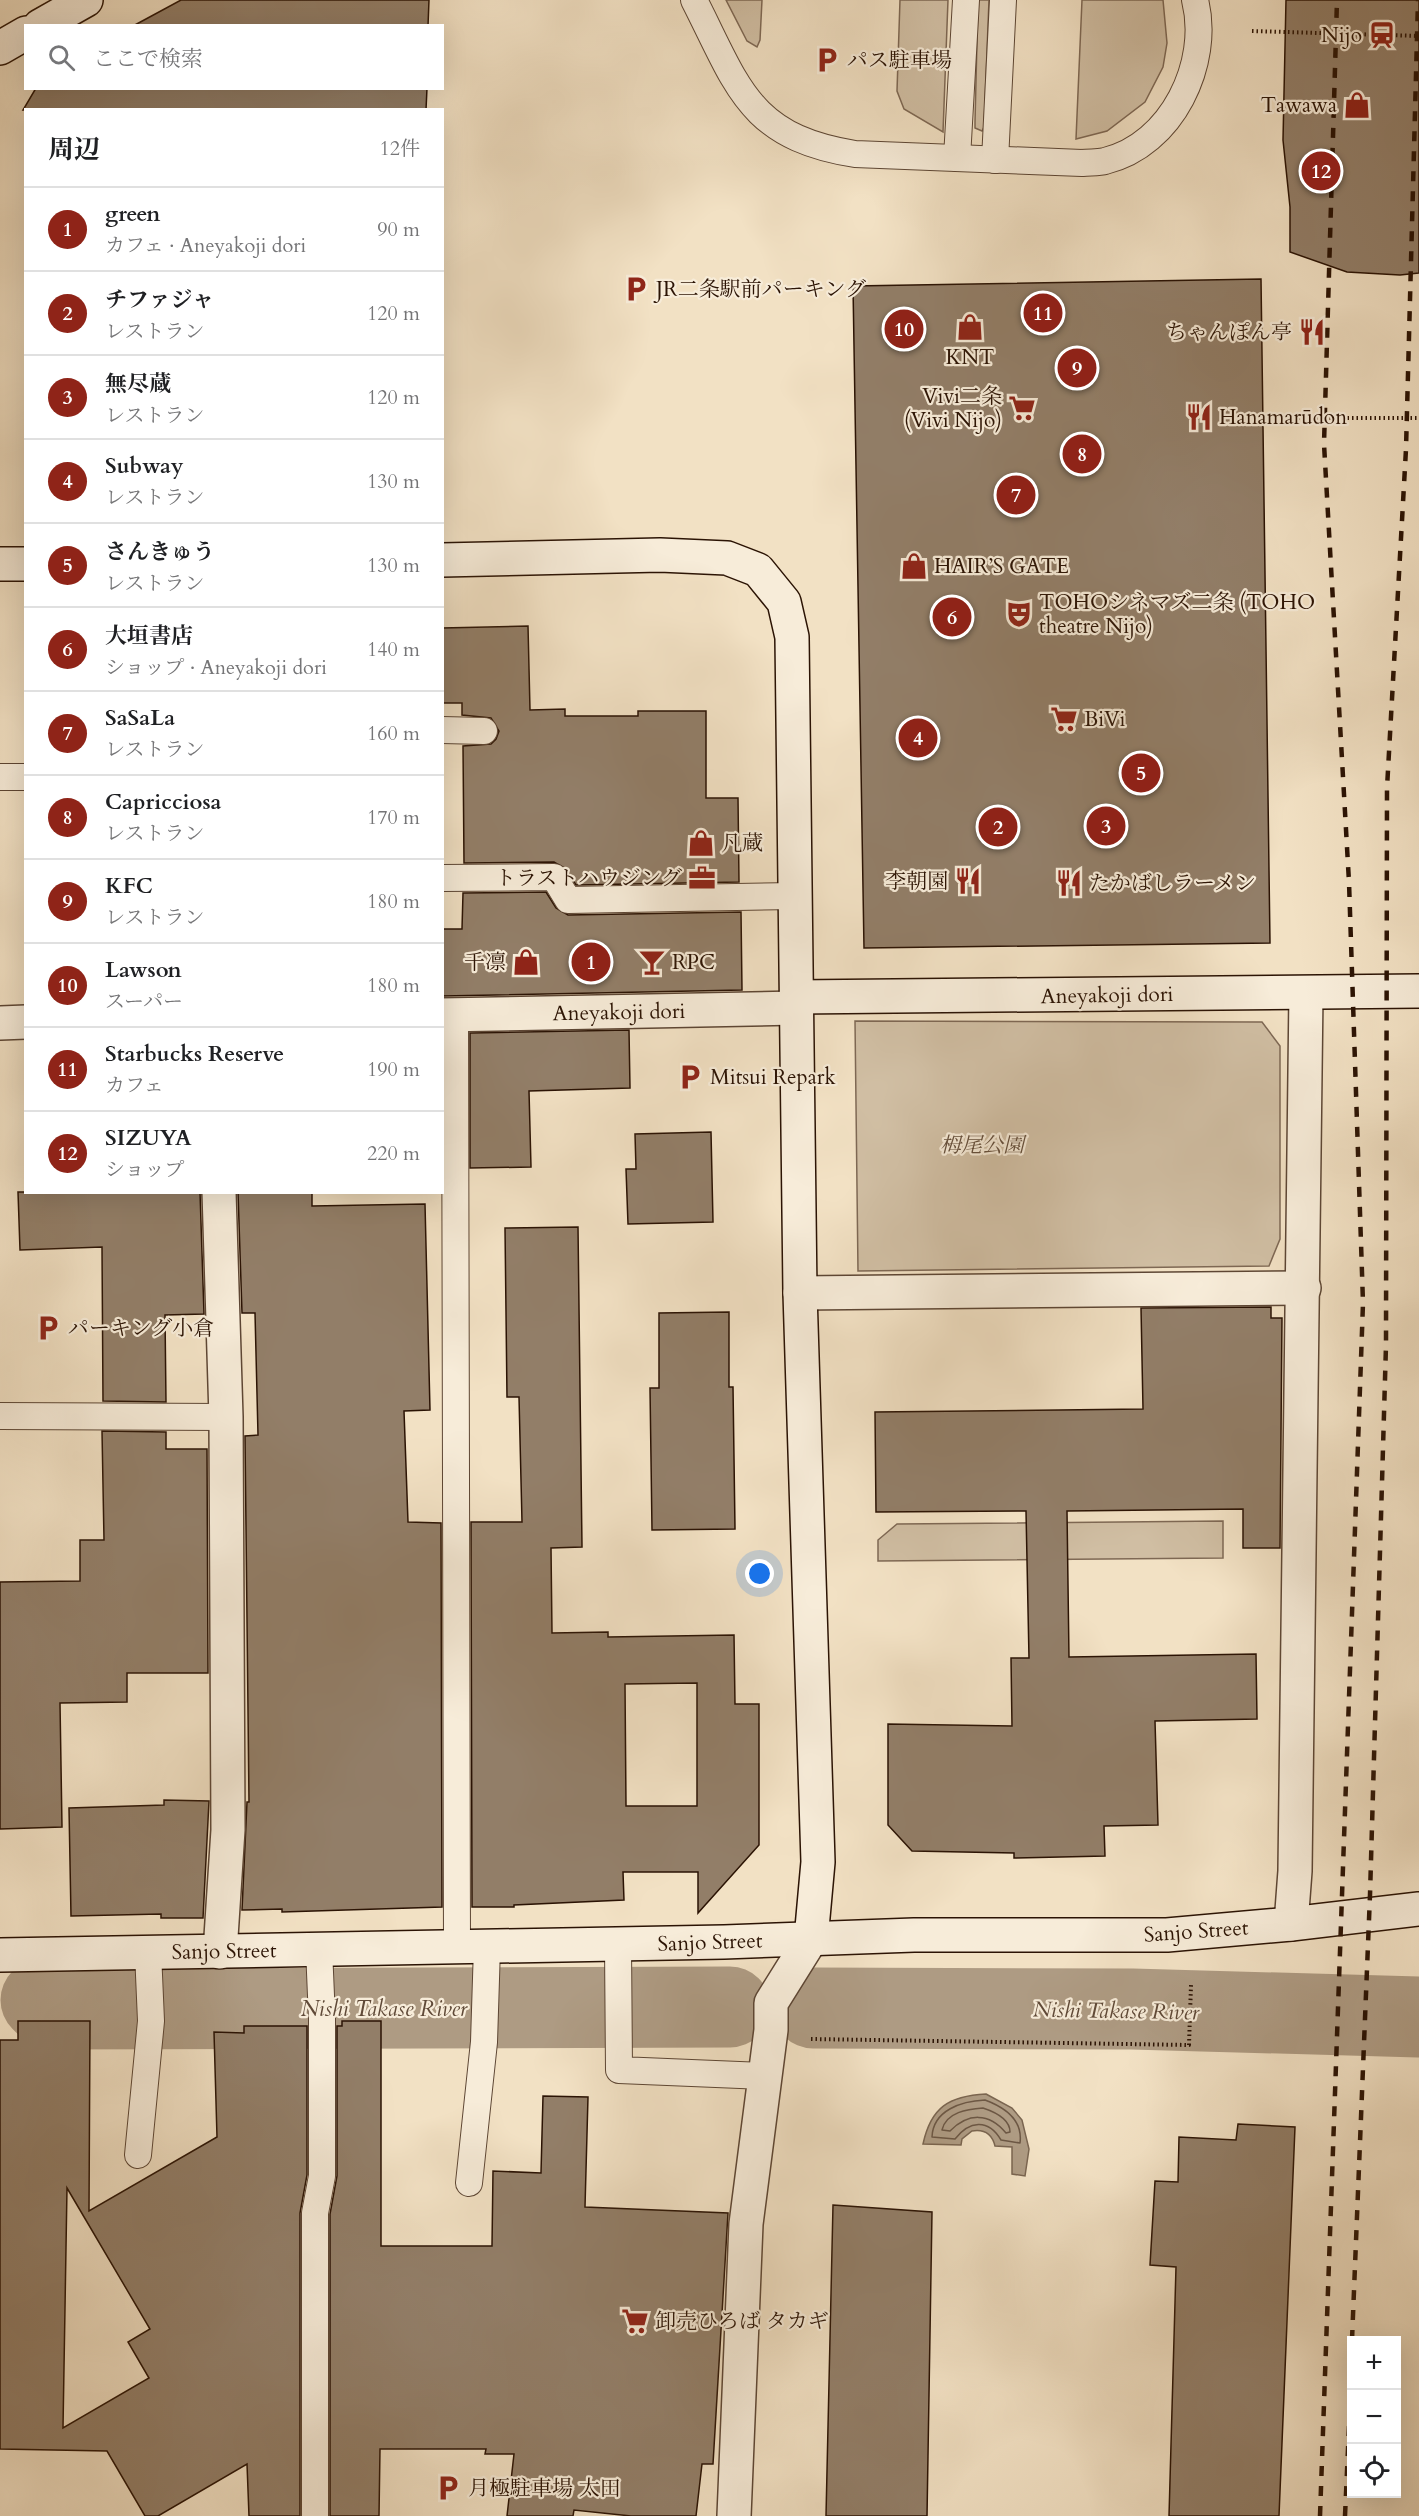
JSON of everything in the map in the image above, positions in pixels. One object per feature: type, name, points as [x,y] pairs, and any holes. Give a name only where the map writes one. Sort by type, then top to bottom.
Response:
[{"type":"street","points":[[44,24],[86,0]]},
{"type":"street","points":[[0,48],[24,34]]},
{"type":"street","points":[[444,560],[660,555],[727,558],[758,570],[784,602],[792,637],[800,1293],[818,1862],[812,1939],[771,2003],[771,2030],[746,2224],[734,2516]]},
{"type":"street","points":[[0,564],[24,564]]},
{"type":"street","name":"Aneyakoji dori","points":[[448,1015],[796,1003],[1419,991]]},
{"type":"street","points":[[1292,1924],[1304,1288],[1306,993]]},
{"type":"street","points":[[0,1023],[24,1022]]},
{"type":"street","points":[[219,1194],[226,1417],[228,1830],[220,1952]]},
{"type":"street","points":[[800,1293],[1304,1288]]},
{"type":"street","name":"Sanjo Street","points":[[0,1955],[618,1945],[914,1935],[1167,1935],[1292,1924],[1419,1909]]},
{"type":"lane","points":[[694,0],[743,98],[763,118],[779,129],[826,149],[855,154],[995,160],[1105,161],[1142,143],[1170,117],[1186,88],[1198,39],[1195,0]]},
{"type":"lane","points":[[957,158],[966,0]]},
{"type":"lane","points":[[995,160],[1003,0]]},
{"type":"lane","points":[[444,730],[484,731]]},
{"type":"lane","points":[[0,777],[24,777]]},
{"type":"lane","points":[[444,878],[554,877],[568,900],[795,896]]},
{"type":"lane","points":[[448,1015],[472,1947],[487,1991],[469,2183]]},
{"type":"lane","points":[[0,1416],[226,1417]]},
{"type":"lane","points":[[618,1945],[619,2070],[765,2076]]},
{"type":"lane","points":[[315,2516],[315,2213],[322,2176],[322,1991],[319,1949]]},
{"type":"lane","points":[[138,2155],[151,2011],[148,1952]]},
{"type":"path","points":[[1252,31],[1419,36]]},
{"type":"path","points":[[1298,418],[1419,418]]},
{"type":"path","points":[[801,2039],[1189,2045],[1190,1987]]},
{"type":"green space","points":[[726,0],[762,0],[760,40],[757,47],[747,41]]},
{"type":"green space","points":[[900,0],[948,0],[943,132],[904,109],[897,91]]},
{"type":"green space","points":[[978,0],[989,0],[982,131],[975,128]]},
{"type":"green space","points":[[1082,0],[1163,0],[1167,43],[1163,67],[1145,102],[1107,131],[1076,139]]},
{"type":"green space","name":"栂尾公園","points":[[855,1021],[1262,1022],[1280,1046],[1280,1239],[1269,1266],[858,1271]]},
{"type":"green space","points":[[1223,1521],[1223,1558],[878,1561],[878,1540],[897,1524]]},
{"type":"water","points":[[986,2094],[1012,2108],[1022,2120],[1029,2149],[1025,2176],[1012,2174],[1012,2147],[995,2146],[990,2135],[984,2132],[972,2131],[962,2139],[961,2145],[923,2144],[931,2121],[944,2106],[962,2097]]},
{"type":"building","points":[[181,0],[429,0],[428,24],[137,24]]},
{"type":"building","points":[[1286,0],[1419,0],[1419,273],[1400,275],[1347,272],[1290,252],[1290,207],[1283,140]]},
{"type":"building","points":[[35,90],[427,90],[426,108],[24,108]]},
{"type":"building","name":"BiVi","points":[[1261,279],[1270,943],[864,948],[853,286]]},
{"type":"building","points":[[528,626],[530,710],[565,709],[565,716],[638,716],[638,711],[706,711],[706,798],[738,798],[739,882],[576,885],[566,869],[554,862],[464,863],[463,746],[491,744],[499,731],[491,718],[462,715],[462,703],[444,703],[444,628]]},
{"type":"building","points":[[546,892],[556,908],[568,915],[741,912],[742,990],[444,996],[444,929],[462,929],[463,893]]},
{"type":"building","points":[[629,1030],[630,1088],[529,1091],[531,1167],[470,1168],[470,1033]]},
{"type":"building","points":[[711,1132],[713,1222],[628,1224],[626,1169],[636,1169],[635,1134]]},
{"type":"building","points":[[18,1192],[24,1192],[24,1194],[200,1194],[204,1314],[165,1315],[166,1402],[103,1401],[102,1247],[20,1250]]},
{"type":"building","points":[[238,1194],[312,1194],[312,1206],[425,1204],[430,1410],[404,1411],[408,1522],[441,1523],[442,1907],[282,1912],[282,1909],[242,1910],[247,1802],[249,1802],[245,1436],[258,1435],[255,1313],[242,1313]]},
{"type":"building","points":[[578,1227],[582,1547],[551,1548],[552,1633],[608,1632],[608,1637],[734,1635],[735,1704],[759,1704],[759,1845],[698,1913],[698,1872],[623,1872],[624,1900],[514,1905],[514,1907],[472,1907],[471,1522],[522,1522],[519,1397],[507,1397],[505,1228]],"holes":[[[697,1683],[697,1806],[626,1806],[625,1684]]]},
{"type":"building","points":[[1271,1307],[1271,1318],[1282,1318],[1280,1548],[1243,1548],[1243,1509],[1067,1511],[1069,1657],[1256,1654],[1257,1719],[1155,1721],[1158,1825],[1104,1826],[1105,1856],[1014,1858],[1014,1853],[912,1851],[888,1825],[888,1724],[1012,1726],[1011,1658],[1029,1658],[1026,1511],[876,1512],[875,1412],[1143,1409],[1141,1308]]},
{"type":"building","points":[[729,1312],[729,1387],[733,1387],[735,1529],[652,1530],[650,1388],[659,1388],[659,1313]]},
{"type":"building","points":[[102,1431],[166,1432],[166,1449],[207,1449],[208,1673],[127,1673],[127,1702],[60,1703],[62,1827],[0,1829],[0,1582],[80,1581],[80,1540],[104,1540]]},
{"type":"building","points":[[164,1800],[209,1801],[203,1918],[161,1918],[161,1914],[71,1916],[69,1808],[164,1805]]},
{"type":"building","points":[[18,2021],[90,2021],[89,2211],[217,2137],[214,2032],[244,2033],[244,2026],[307,2026],[307,2175],[300,2213],[300,2516],[249,2516],[247,2464],[158,2516],[145,2516],[107,2451],[0,2449],[0,2040],[18,2040]],"holes":[[[67,2188],[150,2329],[128,2342],[149,2378],[63,2428]]]},
{"type":"building","points":[[342,2021],[381,2021],[381,2246],[492,2246],[493,2171],[541,2173],[543,2096],[588,2097],[585,2207],[728,2213],[713,2464],[702,2464],[696,2516],[631,2516],[574,2510],[573,2516],[507,2516],[514,2454],[485,2454],[486,2449],[380,2449],[379,2516],[330,2516],[330,2214],[337,2176],[337,2026],[342,2026]]},
{"type":"building","points":[[1238,2124],[1295,2127],[1279,2516],[1169,2516],[1176,2267],[1150,2265],[1155,2181],[1178,2182],[1179,2137],[1236,2140]]},
{"type":"building","points":[[833,2205],[932,2212],[927,2516],[826,2516]]},
{"type":"waterway","name":"Nishi Takase River","points":[[41,2000],[50,2009],[730,2007]]},
{"type":"waterway","name":"Nishi Takase River","points":[[813,2008],[1132,2009],[1419,2017]]},
{"type":"railway","points":[[1320,2516],[1363,1303],[1349,882],[1324,444],[1337,0]]},
{"type":"railway","points":[[1352,2336],[1370,1895],[1386,1345],[1387,788],[1406,449],[1418,0]]},
{"type":"railway","points":[[1345,2516],[1351,2390]]},
{"type":"place","name":"Nijo","points":[[1382,35]]},
{"type":"place","name":"パス駐車場","points":[[827,60]]},
{"type":"place","name":"Tawawa","points":[[1357,105]]},
{"type":"place","name":"SIZUYA","points":[[1321,171]]},
{"type":"place","name":"JR二条駅前パーキング","points":[[636,289]]},
{"type":"place","name":"Starbucks Reserve","points":[[1043,313]]},
{"type":"place","name":"KNT","points":[[970,327]]},
{"type":"place","name":"Lawson","points":[[904,329]]},
{"type":"place","name":"ちゃんぽん亭","points":[[1312,332]]},
{"type":"place","name":"KFC","points":[[1077,368]]},
{"type":"place","name":"Vivi二条 (Vivi Nijo)","points":[[1022,408]]},
{"type":"place","name":"Hanamarūdon","points":[[1199,417]]},
{"type":"place","name":"Capricciosa","points":[[1082,454]]},
{"type":"place","name":"SaSaLa","points":[[1016,495]]},
{"type":"place","name":"HAIR’S GATE","points":[[914,566]]},
{"type":"place","name":"TOHOシネマズ二条 (TOHO theatre Nijo)","points":[[1019,614]]},
{"type":"place","name":"大垣書店","points":[[952,617]]},
{"type":"place","name":"BiVi","points":[[1064,719]]},
{"type":"place","name":"Subway","points":[[918,738]]},
{"type":"place","name":"さんきゅう","points":[[1141,773]]},
{"type":"place","name":"無尽蔵","points":[[1106,826]]},
{"type":"place","name":"チファジャ","points":[[998,827]]},
{"type":"place","name":"凡蔵","points":[[701,843]]},
{"type":"place","name":"トラストハウジング","points":[[702,878]]},
{"type":"place","name":"李朝園","points":[[968,881]]},
{"type":"place","name":"たかばしラーメン","points":[[1069,883]]},
{"type":"place","name":"千凛","points":[[526,962]]},
{"type":"place","name":"green","points":[[591,962]]},
{"type":"place","name":"RPC","points":[[652,962]]},
{"type":"place","name":"Mitsui Repark","points":[[690,1077]]},
{"type":"place","name":"パーキング小倉","points":[[48,1328]]},
{"type":"place","name":"卸売ひろば タカギ","points":[[635,2321]]},
{"type":"place","name":"月極駐車場 太田","points":[[448,2488]]}]
